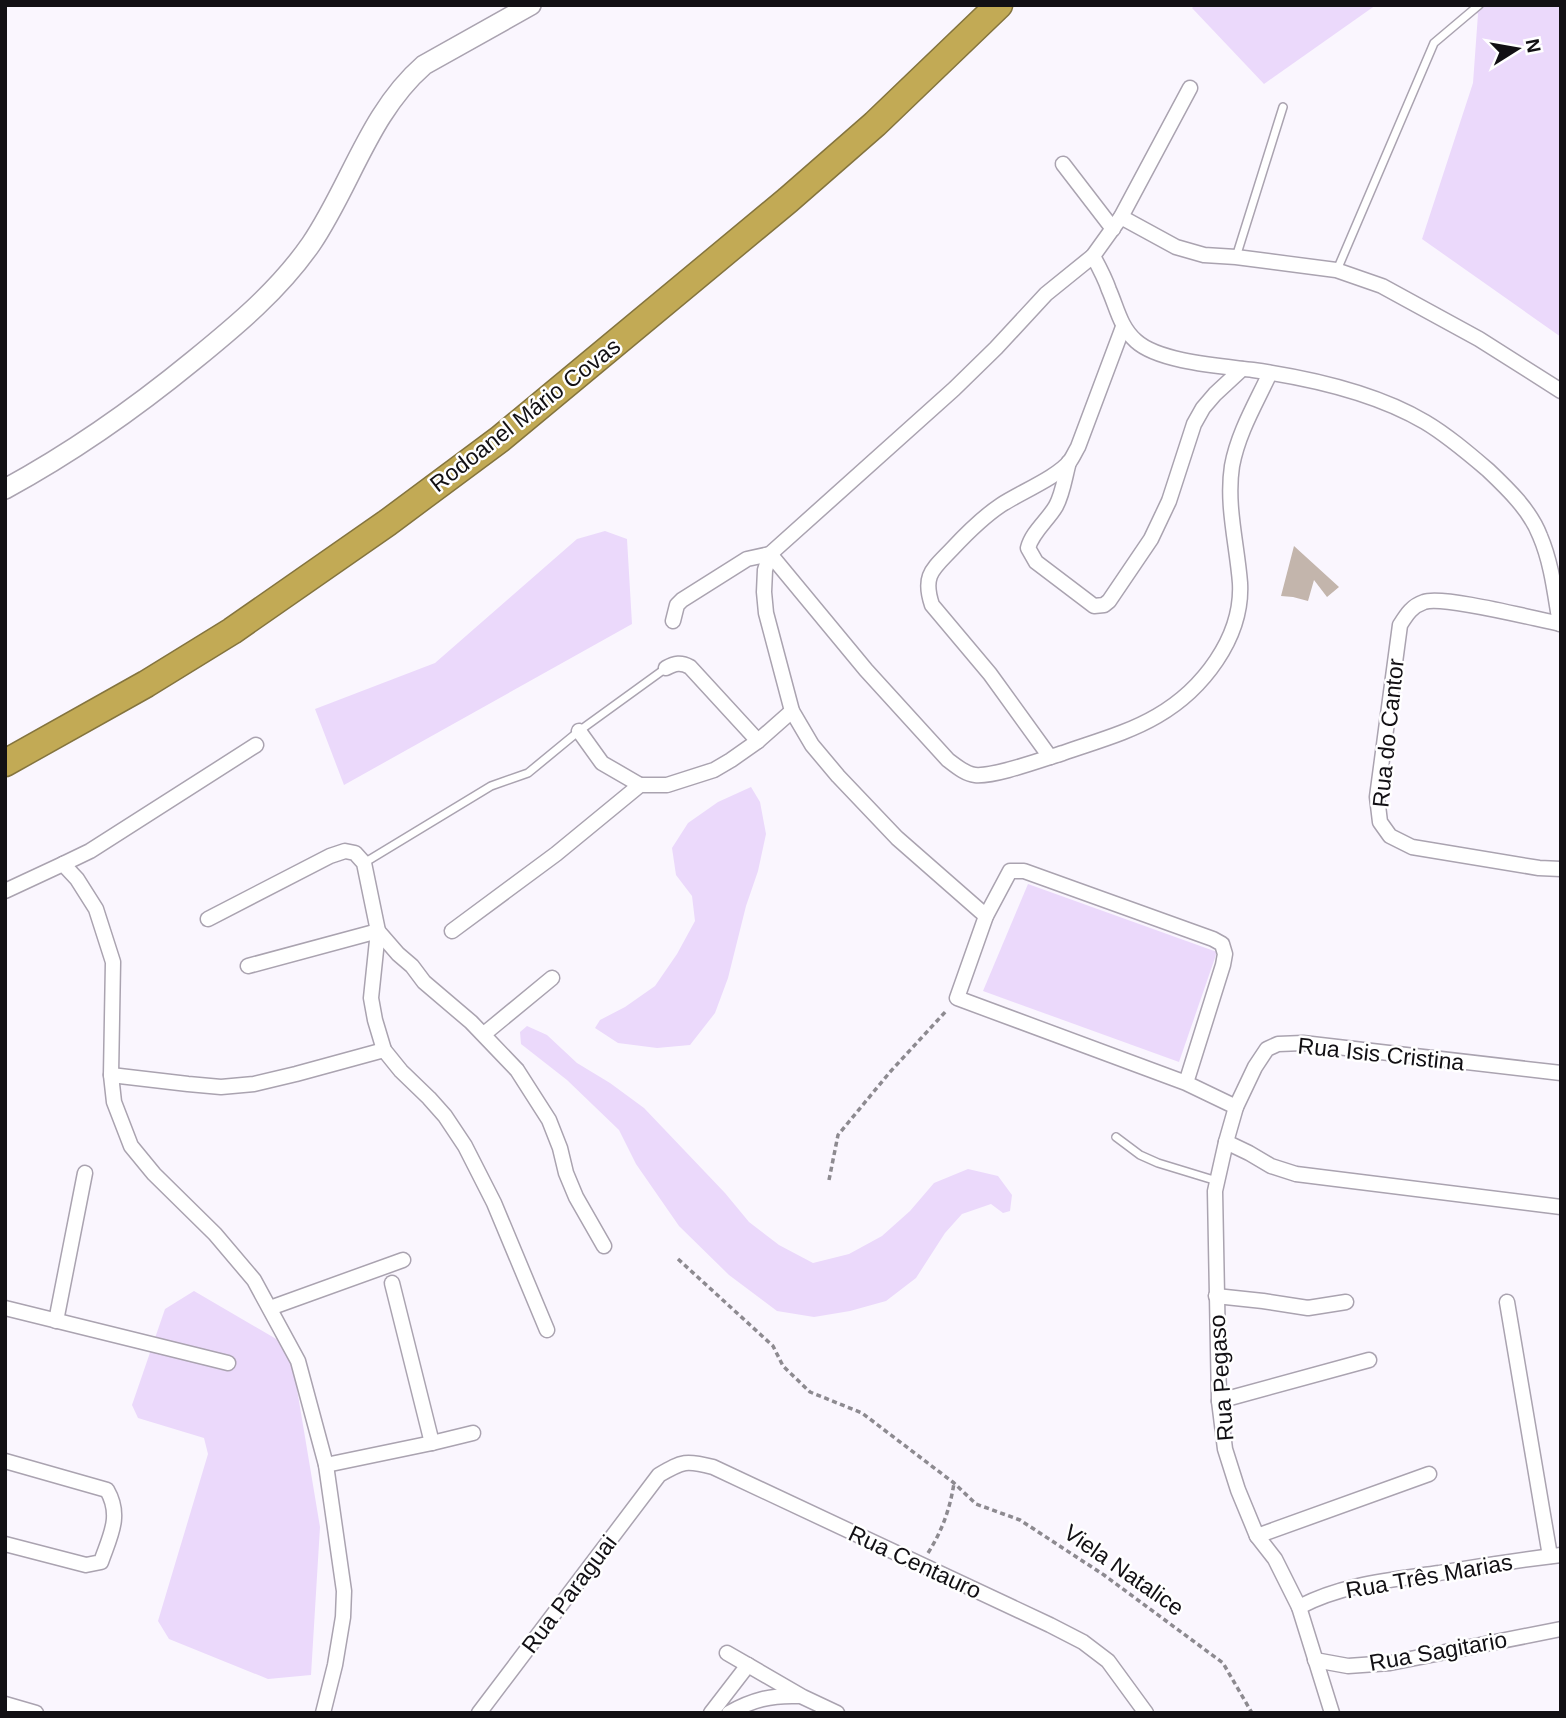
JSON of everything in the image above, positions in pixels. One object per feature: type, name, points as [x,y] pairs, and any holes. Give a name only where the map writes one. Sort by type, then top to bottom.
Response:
[{"type":"highway","name":"Rodoanel Mário Covas","points":[[5,764],[146,684],[232,631],[387,523],[500,439],[788,200],[875,124],[999,5]]},
{"type":"main road","points":[[5,489],[50,464],[150,396],[258,306],[284,279],[310,245],[329,216],[372,130],[408,78],[433,60],[531,5]]},
{"type":"street","points":[[673,621],[677,605],[682,600],[747,559],[770,554],[954,389],[1046,294],[1093,256],[1117,223],[1189,88]]},
{"type":"street","points":[[1063,164],[1117,223],[1204,256],[1236,257],[1336,270],[1382,286],[1479,339],[1561,391]]},
{"type":"street","points":[[1093,256],[1123,327],[1136,342],[1149,351],[1163,356],[1333,386],[1382,402],[1424,421],[1464,449],[1507,488],[1531,518],[1540,535],[1558,592],[1561,624]]},
{"type":"street","points":[[1050,757],[990,674],[932,605],[928,582],[932,570],[984,518],[1001,505],[1060,471],[1069,462],[1078,447],[1123,327]]},
{"type":"street","points":[[1069,462],[1058,501],[1028,548],[1036,562],[1094,607],[1109,601],[1151,540],[1168,501],[1194,424],[1203,408],[1241,369]]},
{"type":"street","points":[[770,554],[866,670],[948,760],[961,770],[975,775],[993,774],[1123,732],[1156,716],[1182,698],[1222,653],[1233,627],[1240,583],[1230,499],[1232,466],[1244,425],[1270,373]]},
{"type":"street","points":[[770,554],[765,570],[765,603],[792,711],[812,745],[897,838],[986,916]]},
{"type":"street","name":"Rua do Cantor","points":[[1561,624],[1451,602],[1427,601],[1412,608],[1401,625],[1377,797],[1380,822],[1390,836],[1412,848],[1561,869]]},
{"type":"street","points":[[666,668],[683,663],[690,667],[758,741]]},
{"type":"street","points":[[579,732],[602,763],[640,785],[667,785],[714,770],[731,760],[792,711]]},
{"type":"street","points":[[5,891],[90,851],[256,745]]},
{"type":"street","points":[[452,930],[555,854],[640,785]]},
{"type":"street","points":[[208,919],[330,856],[345,851],[355,853],[364,863],[378,931],[371,998],[384,1050],[401,1072],[445,1116],[465,1146],[494,1203],[547,1330]]},
{"type":"street","points":[[63,864],[96,909],[113,962],[111,1075],[114,1102],[131,1146],[154,1174],[215,1234],[254,1280],[298,1361],[326,1465],[344,1591],[344,1617],[323,1713]]},
{"type":"street","points":[[1186,1083],[1223,965],[1225,954],[1222,944],[1024,870],[1010,871],[986,916],[957,998],[1186,1083],[1236,1107]]},
{"type":"street","points":[[248,966],[378,931]]},
{"type":"street","points":[[378,931],[424,982],[484,1034],[517,1070],[549,1120],[576,1197],[604,1246]]},
{"type":"street","points":[[484,1034],[552,978]]},
{"type":"street","name":"Rua Isis Cristina","points":[[1236,1107],[1267,1049],[1278,1044],[1303,1043],[1561,1073]]},
{"type":"street","points":[[111,1075],[221,1087],[243,1085],[384,1050]]},
{"type":"street","name":"Rua Pegaso","points":[[1236,1107],[1215,1191],[1219,1401],[1225,1449],[1257,1536],[1275,1559],[1299,1607],[1332,1713]]},
{"type":"street","points":[[1226,1142],[1271,1166],[1296,1174],[1561,1207]]},
{"type":"street","points":[[56,1321],[85,1172]]},
{"type":"street","points":[[270,1308],[403,1260]]},
{"type":"street","points":[[392,1283],[432,1443]]},
{"type":"street","points":[[1216,1296],[1308,1308],[1346,1302]]},
{"type":"street","points":[[1507,1302],[1556,1555]]},
{"type":"street","points":[[5,1308],[228,1363]]},
{"type":"street","points":[[1219,1401],[1369,1360]]},
{"type":"street","points":[[326,1465],[473,1433]]},
{"type":"street","points":[[5,1461],[107,1490],[114,1502],[114,1520],[101,1562],[96,1564],[86,1565],[5,1544]]},
{"type":"street","name":"Rua Centauro","points":[[659,1475],[678,1464],[695,1463],[713,1467],[1050,1625],[1083,1642],[1108,1661],[1146,1713]]},
{"type":"street","points":[[1257,1536],[1429,1474]]},
{"type":"street","name":"Rua Paraguai","points":[[480,1713],[659,1475]]},
{"type":"street","name":"Rua Três Marias","points":[[1299,1607],[1338,1590],[1374,1582],[1556,1555]]},
{"type":"street","name":"Rua Sagitario","points":[[1315,1660],[1348,1666],[1390,1663],[1561,1629]]},
{"type":"street","points":[[727,1653],[803,1697],[837,1713]]},
{"type":"street","points":[[711,1713],[748,1665]]},
{"type":"street","points":[[729,1713],[777,1695],[803,1697]]},
{"type":"street","points":[[5,1706],[9,1713]]},
{"type":"street","points":[[5,1706],[36,1713]]},
{"type":"lane","points":[[1336,270],[1434,43],[1479,5]]},
{"type":"lane","points":[[1236,257],[1283,107]]},
{"type":"lane","points":[[364,863],[491,786],[528,773],[666,668]]},
{"type":"lane","points":[[1116,1137],[1140,1155],[1158,1163],[1218,1181]]},
{"type":"path","points":[[829,1180],[838,1135],[957,998]]},
{"type":"path","name":"Viela Natalice","points":[[678,1259],[773,1346],[783,1366],[810,1392],[862,1413],[954,1483],[976,1504],[1020,1520],[1104,1575],[1223,1663],[1252,1713]]},
{"type":"path","points":[[920,1565],[943,1524],[951,1503],[954,1483]]},
{"type":"shaded area","points":[[1195,5],[1376,5],[1264,84],[1192,8]]},
{"type":"shaded area","points":[[1471,5],[1561,5],[1561,337],[1422,239],[1473,83],[1478,14]]},
{"type":"shaded area","points":[[605,531],[627,539],[632,624],[344,785],[315,709],[435,663],[577,539]]},
{"type":"shaded area","points":[[751,787],[760,802],[766,834],[728,978],[715,1013],[690,1045],[657,1048],[618,1043],[595,1028],[600,1020],[655,986],[695,921],[692,896],[676,875],[672,848],[688,823],[718,802]]},
{"type":"shaded area","points":[[1028,884],[1217,952],[1179,1062],[983,991]]},
{"type":"shaded area","points":[[527,1026],[547,1035],[577,1063],[644,1108],[749,1222],[779,1245],[813,1263],[849,1254],[882,1236],[910,1211],[934,1183],[968,1169],[998,1176],[1012,1195],[1010,1211],[1003,1213],[991,1204],[962,1214],[945,1233],[916,1278],[886,1301],[814,1317],[777,1311],[729,1275],[679,1226],[636,1164],[619,1130],[567,1080],[521,1044],[520,1032]]},
{"type":"shaded area","points":[[194,1291],[290,1347],[320,1527],[311,1675],[268,1679],[169,1639],[158,1621],[208,1454],[204,1438],[138,1418],[132,1405],[165,1309]]},
{"type":"building","points":[[1294,546],[1339,587],[1327,597],[1314,580],[1308,601],[1281,596]]}]
